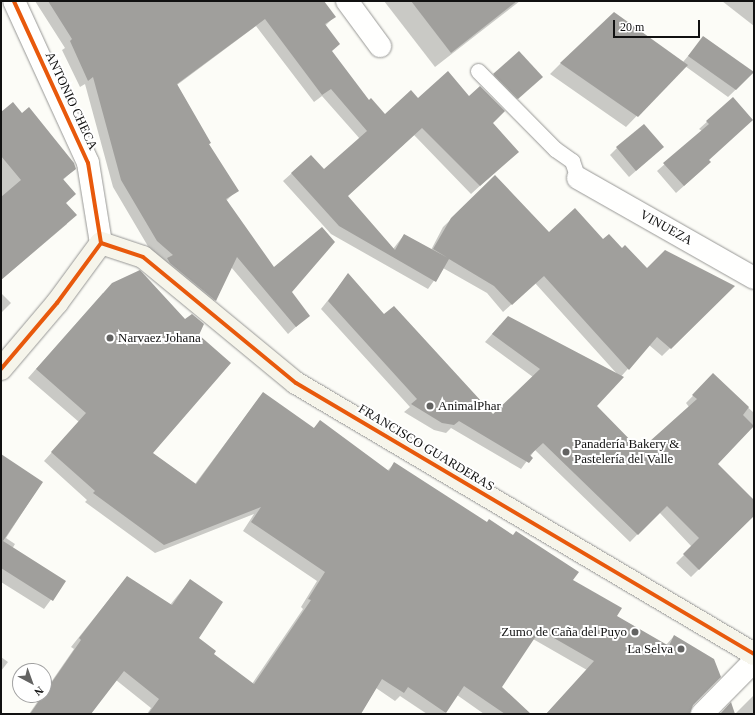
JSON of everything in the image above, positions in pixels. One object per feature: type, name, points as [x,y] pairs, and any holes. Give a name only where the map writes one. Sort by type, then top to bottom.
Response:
[{"type":"street","name":"ANTONIO CHECA","points":[[14,1],[88,163],[101,243]]},
{"type":"street","points":[[347,1],[380,46]]},
{"type":"street","name":"VINUEZA","points":[[578,178],[754,278]]},
{"type":"street","points":[[1,369],[57,303],[101,243]]},
{"type":"street","name":"FRANCISCO GUARDERAS","points":[[101,243],[143,257],[296,383],[754,654]]},
{"type":"street","points":[[702,714],[754,661]]},
{"type":"lane","points":[[478,71],[555,149],[572,161],[578,178]]},
{"type":"building","points":[[48,1],[324,1],[336,17],[325,24],[340,44],[332,51],[369,100],[371,98],[385,114],[411,90],[418,98],[448,71],[469,96],[480,86],[505,111],[493,123],[519,152],[480,186],[422,128],[348,196],[395,250],[404,234],[448,258],[433,249],[451,218],[495,175],[549,232],[575,208],[603,239],[609,234],[622,248],[625,245],[647,268],[665,250],[735,286],[671,349],[657,337],[629,370],[544,276],[512,305],[494,286],[449,259],[436,282],[339,226],[291,173],[311,155],[324,169],[367,131],[331,89],[322,95],[265,19],[177,84],[211,143],[209,144],[239,191],[226,199],[274,267],[322,227],[335,242],[292,292],[310,316],[296,327],[237,257],[216,301],[170,263],[167,258],[173,255],[157,241],[121,180],[93,77],[88,81],[70,41],[72,39]]},
{"type":"building","points":[[411,1],[517,1],[451,53]]},
{"type":"building","points":[[614,12],[688,65],[638,117],[560,63]]},
{"type":"building","points":[[703,36],[754,72],[736,90],[688,56]]},
{"type":"building","points":[[519,51],[543,77],[518,99],[493,74]]},
{"type":"building","points":[[733,97],[753,120],[709,160],[711,162],[684,186],[663,163],[709,124],[706,121]]},
{"type":"building","points":[[13,102],[22,113],[29,107],[74,163],[76,169],[63,179],[76,194],[66,203],[77,215],[1,280],[1,197],[21,180],[1,156],[1,112]]},
{"type":"building","points":[[644,124],[664,147],[636,171],[616,147]]},
{"type":"building","points":[[140,270],[185,319],[192,314],[204,324],[199,335],[231,363],[153,453],[196,484],[263,392],[314,428],[320,420],[389,471],[394,462],[487,522],[489,519],[513,535],[516,531],[579,572],[573,580],[622,608],[617,616],[669,646],[674,635],[714,659],[721,677],[693,705],[690,714],[546,714],[594,661],[540,630],[502,687],[531,714],[505,714],[464,686],[446,713],[408,687],[404,693],[382,679],[361,714],[148,714],[159,699],[124,671],[91,714],[30,714],[38,703],[52,703],[52,682],[81,640],[79,638],[127,576],[172,605],[190,579],[223,602],[199,638],[216,651],[214,654],[254,684],[311,600],[308,599],[325,572],[251,522],[261,507],[164,545],[93,493],[95,491],[51,452],[86,413],[36,369],[112,283]]},
{"type":"building","points":[[348,273],[384,314],[394,306],[493,414],[540,369],[492,334],[508,316],[624,377],[597,406],[640,450],[697,399],[692,395],[713,373],[749,407],[743,415],[754,426],[718,464],[754,500],[754,516],[699,570],[683,554],[699,538],[667,506],[638,535],[543,443],[530,455],[533,458],[529,463],[459,421],[454,425],[442,423],[411,404],[417,399],[328,301]]},
{"type":"building","points":[[1,454],[43,482],[3,541],[66,581],[53,601],[1,568]]},
{"type":"building","points":[[731,702],[735,714],[720,714]]},
{"type":"cycle path","points":[[1,369],[57,303],[101,243],[88,163],[14,1]]},
{"type":"cycle path","points":[[101,243],[143,257],[296,383],[754,654]]},
{"type":"place","name":"Narvaez Johana","points":[[110,338]]},
{"type":"place","name":"AnimalPhar","points":[[430,406]]},
{"type":"place","name":"Panadería Bakery & Pastelería del Valle","points":[[566,452]]},
{"type":"place","name":"Zumo de Caña del Puyo","points":[[635,632]]},
{"type":"place","name":"La Selva","points":[[681,649]]}]
